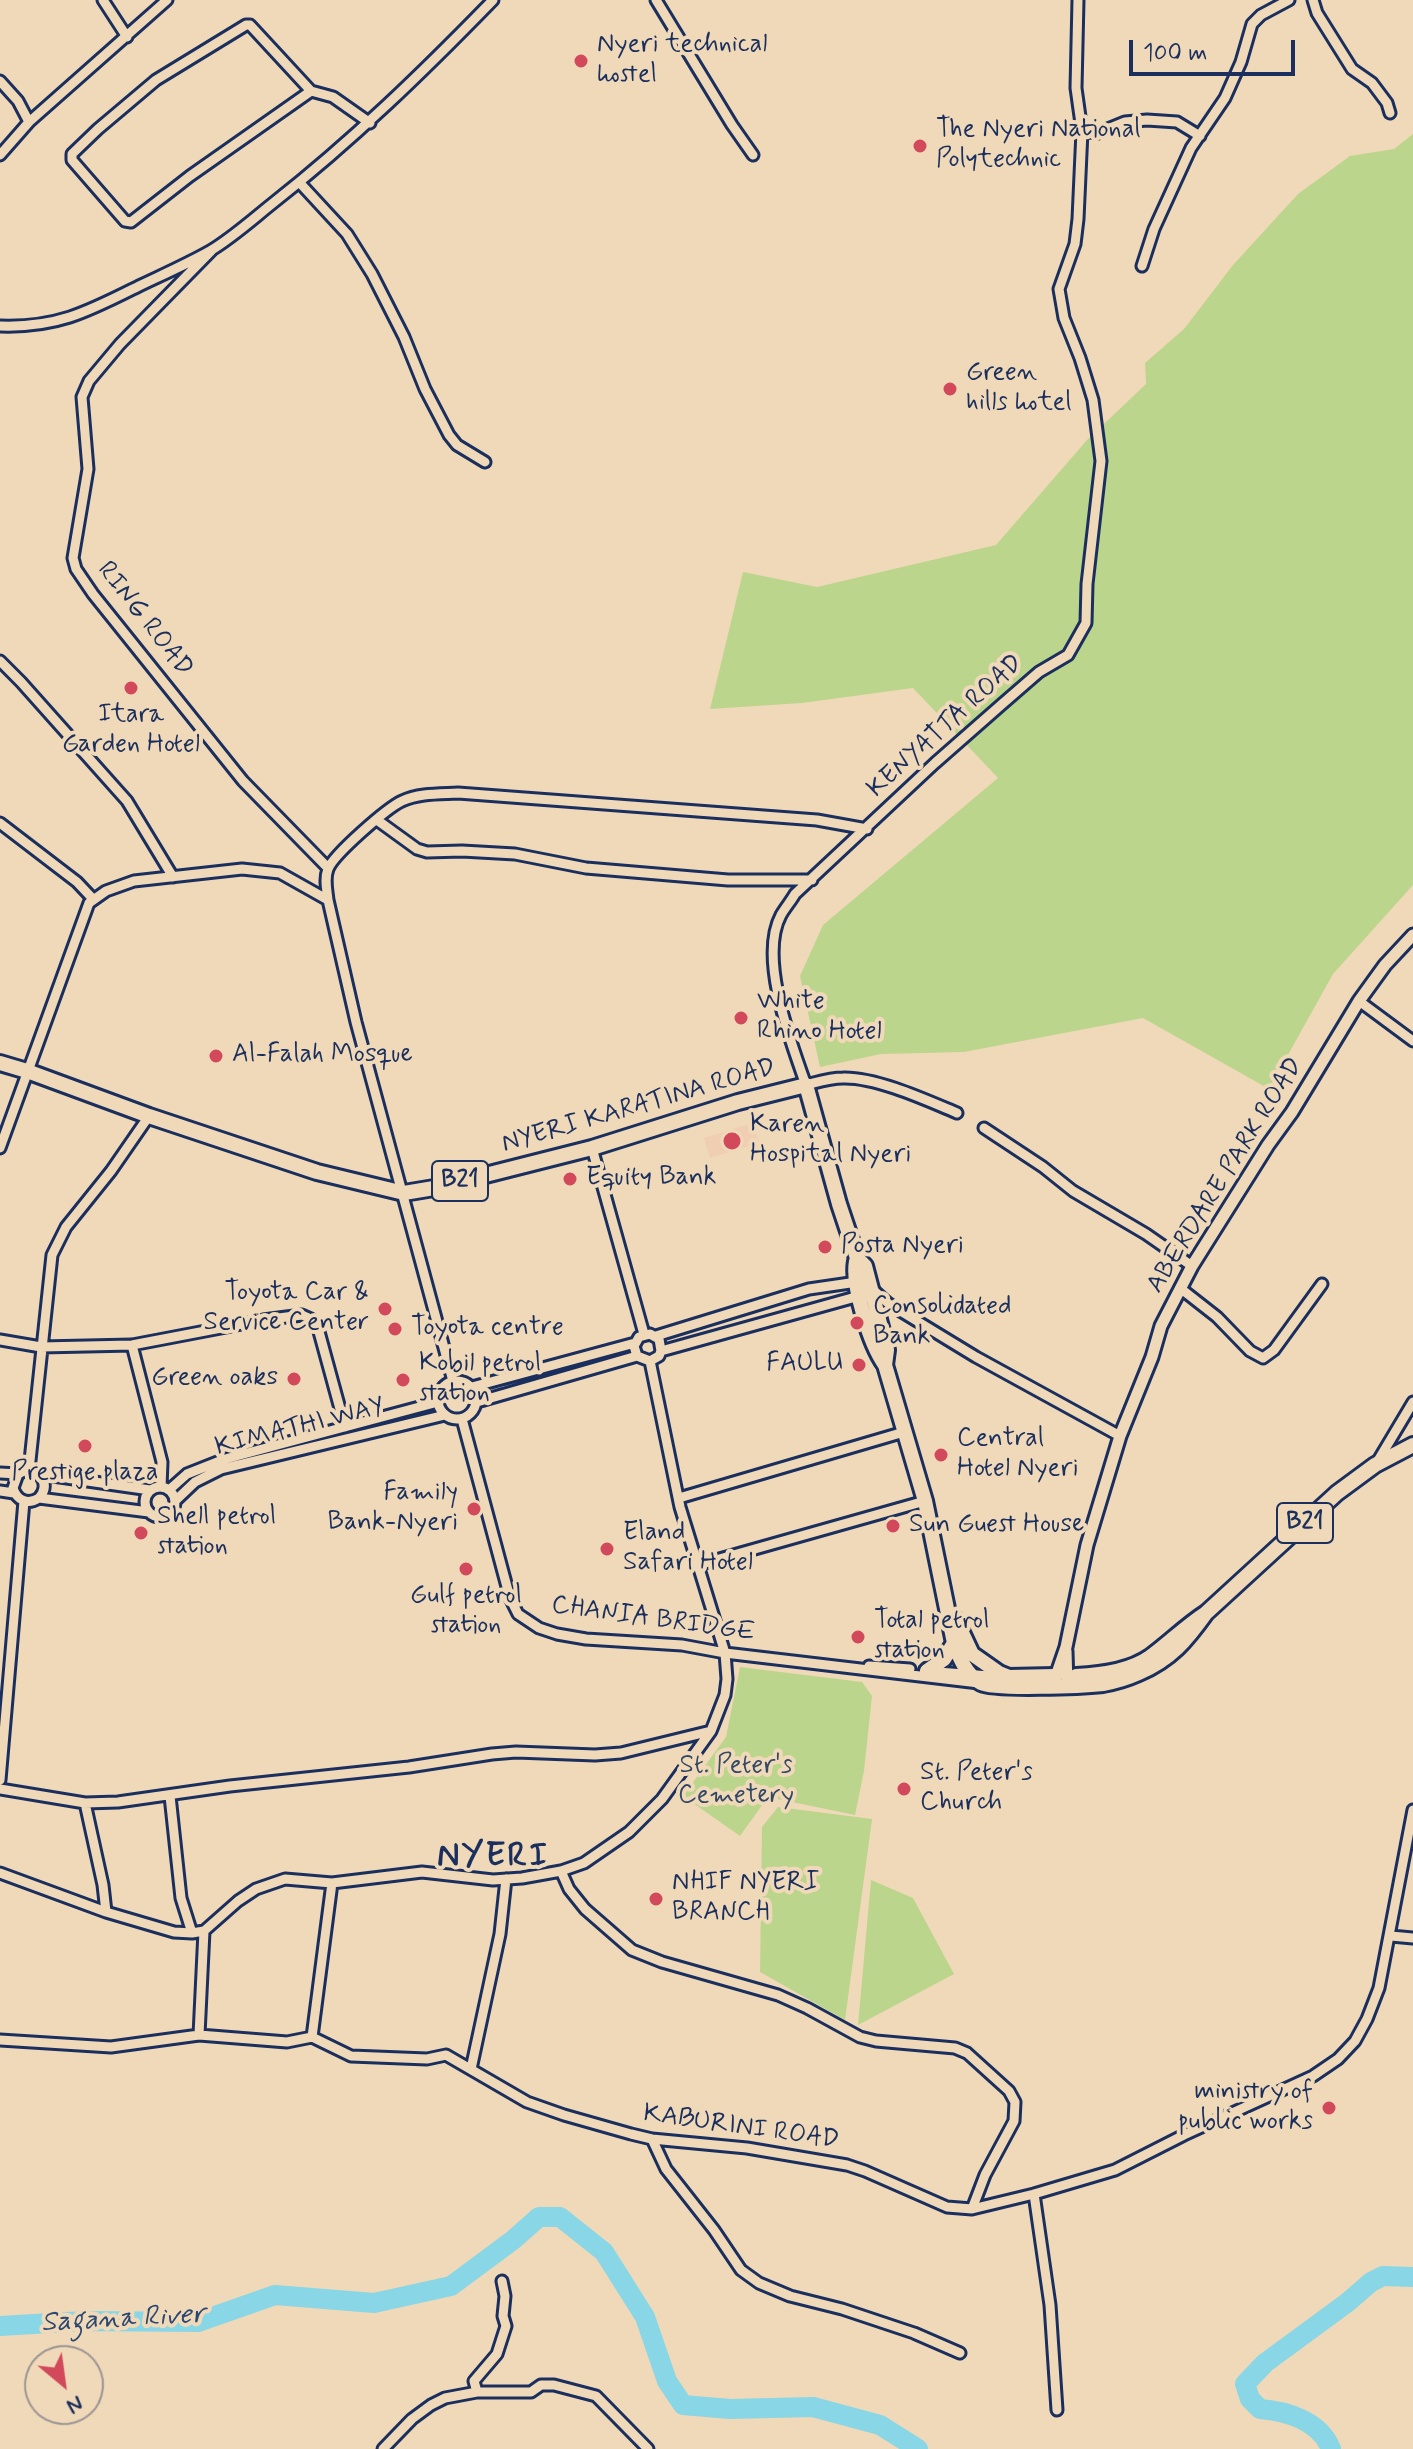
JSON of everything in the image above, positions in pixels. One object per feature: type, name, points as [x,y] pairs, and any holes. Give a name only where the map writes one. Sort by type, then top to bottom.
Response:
[{"type":"highway","name":"NYERI KARATINA ROAD","points":[[0,1063],[317,1172],[404,1193],[592,1148],[738,1102],[806,1085],[839,1204],[857,1258],[865,1266],[865,1291],[887,1350],[885,1365],[925,1501],[946,1598]]},
{"type":"highway","name":"B21","points":[[978,1680],[1061,1681],[1136,1665],[1206,1613],[1337,1493],[1375,1465],[1413,1445]]},
{"type":"highway","points":[[946,1598],[960,1659],[978,1680]]},
{"type":"highway","points":[[946,1598],[972,1654],[1009,1677]]},
{"type":"highway","points":[[927,1671],[944,1659],[954,1643]]},
{"type":"highway","name":"B21","points":[[1009,1677],[1061,1681]]},
{"type":"street","points":[[103,0],[127,37]]},
{"type":"street","points":[[0,155],[29,122],[167,0]]},
{"type":"street","name":"RING ROAD","points":[[328,868],[243,781],[76,569],[73,558],[88,469],[82,397],[89,381],[120,344],[212,250],[370,123],[493,0]]},
{"type":"street","points":[[656,0],[753,155]]},
{"type":"street","name":"KENYATTA ROAD","points":[[806,1085],[775,979],[774,945],[780,916],[795,894],[935,763],[1039,672],[1068,655],[1086,623],[1087,584],[1101,461],[1093,400],[1064,318],[1059,289],[1075,244],[1082,131],[1076,88],[1078,0]]},
{"type":"street","points":[[1142,266],[1154,229],[1191,148],[1225,98],[1241,62],[1252,24],[1261,15],[1289,0]]},
{"type":"street","points":[[1313,0],[1317,13],[1352,69],[1372,83],[1387,103],[1390,113]]},
{"type":"street","points":[[311,91],[203,166],[131,222],[125,221],[72,160],[72,154],[98,129],[156,80],[242,26],[250,25],[311,91],[333,97],[370,123]]},
{"type":"street","points":[[0,81],[18,101],[29,122]]},
{"type":"street","points":[[1082,131],[1098,133],[1125,122],[1147,120],[1177,122],[1200,136]]},
{"type":"street","points":[[299,182],[347,234],[372,274],[449,435],[457,445],[485,462]]},
{"type":"street","name":"RING ROAD","points":[[0,326],[61,321],[89,311],[212,250]]},
{"type":"street","points":[[0,661],[127,801],[173,877]]},
{"type":"street","points":[[453,1381],[356,1022],[328,900],[325,883],[328,868],[349,844],[400,801],[422,795],[458,793],[817,820],[867,829]]},
{"type":"street","points":[[377,820],[417,849],[427,852],[515,854],[586,868],[728,880],[812,880]]},
{"type":"street","points":[[0,823],[77,882],[93,899]]},
{"type":"street","points":[[0,1148],[93,899],[134,881],[242,869],[280,873],[328,900]]},
{"type":"street","name":"ABERDARE PARK ROAD","points":[[1061,1681],[1087,1545],[1120,1436],[1161,1326],[1192,1266],[1292,1112],[1359,1001],[1385,965],[1413,935]]},
{"type":"street","points":[[1359,1001],[1413,1041]]},
{"type":"street","points":[[806,1085],[837,1078],[864,1080],[957,1113]]},
{"type":"street","points":[[0,1491],[14,1493],[24,1501],[34,1501],[45,1489],[45,1483],[34,1472],[41,1347],[52,1255],[58,1238],[111,1171],[149,1116]]},
{"type":"street","points":[[984,1128],[1073,1191],[1146,1234],[1192,1266]]},
{"type":"street","points":[[592,1148],[644,1334]]},
{"type":"street","points":[[1180,1288],[1217,1317],[1250,1351],[1263,1358],[1274,1350],[1322,1284]]},
{"type":"street","points":[[644,1334],[656,1336],[809,1289],[865,1291],[976,1357],[1120,1436]]},
{"type":"street","points":[[661,1351],[865,1291]]},
{"type":"street","points":[[0,1340],[41,1347],[132,1345],[302,1315],[311,1319],[318,1328],[345,1427]]},
{"type":"street","points":[[472,1387],[635,1343],[644,1334]]},
{"type":"street","points":[[635,1343],[637,1356],[650,1361],[661,1351],[661,1343],[656,1336]]},
{"type":"street","points":[[39,1498],[149,1512],[159,1517],[173,1509],[175,1501],[165,1489],[162,1462],[132,1345]]},
{"type":"street","points":[[477,1402],[637,1356]]},
{"type":"street","points":[[0,1873],[106,1912],[174,1932],[192,1933],[204,1931],[256,1889],[285,1879],[332,1883],[422,1872],[506,1879],[561,1871],[584,1863],[629,1832],[662,1799],[711,1731],[725,1695],[727,1679],[725,1653],[679,1498],[650,1361]]},
{"type":"street","points":[[453,1381],[472,1387],[477,1402],[472,1413],[462,1419],[445,1415],[438,1402],[443,1386],[453,1381]]},
{"type":"street","name":"KIMATHI WAY","points":[[165,1489],[187,1474],[210,1464],[438,1402]]},
{"type":"street","points":[[1375,1465],[1413,1402]]},
{"type":"street","name":"KIMATHI WAY","points":[[175,1501],[195,1482],[221,1469],[445,1415]]},
{"type":"street","name":"CHANIA BRIDGE","points":[[462,1419],[510,1598],[518,1614],[539,1628],[586,1639],[682,1645],[881,1673],[978,1680],[1009,1677]]},
{"type":"street","points":[[679,1498],[904,1432]]},
{"type":"street","points":[[0,1473],[34,1472],[150,1490],[165,1489]]},
{"type":"street","points":[[14,1493],[13,1483],[18,1474]]},
{"type":"street","points":[[149,1512],[145,1506],[150,1490]]},
{"type":"street","points":[[0,1780],[24,1501]]},
{"type":"street","points":[[698,1565],[925,1501]]},
{"type":"street","points":[[0,1628],[14,1629]]},
{"type":"street","name":"CHANIA BRIDGE","points":[[846,1666],[883,1666],[978,1680]]},
{"type":"street","points":[[0,1789],[85,1803],[170,1796],[504,1753],[621,1753],[711,1731]]},
{"type":"street","points":[[170,1796],[181,1898],[192,1933]]},
{"type":"street","points":[[85,1803],[106,1912]]},
{"type":"street","name":"KABURINI ROAD","points":[[312,2037],[351,2056],[427,2059],[446,2055],[527,2102],[564,2115],[652,2139],[747,2148],[847,2165],[947,2207],[972,2209],[1115,2170],[1313,2076],[1338,2059],[1355,2041],[1379,1988],[1413,1810]]},
{"type":"street","points":[[561,1871],[569,1889],[585,1909],[632,1950],[675,1966],[778,1995],[860,2037],[890,2043],[955,2048],[978,2061],[1009,2091],[1016,2111],[972,2209]]},
{"type":"street","points":[[471,2069],[500,1934],[506,1879]]},
{"type":"street","points":[[0,2040],[111,2047],[199,2035],[287,2042],[312,2037],[332,1883]]},
{"type":"street","points":[[199,2035],[204,1931]]},
{"type":"street","points":[[1391,1936],[1413,1938]]},
{"type":"street","points":[[652,2139],[666,2169],[741,2270],[759,2283],[790,2296],[842,2309],[914,2333],[960,2353]]},
{"type":"street","points":[[1034,2194],[1050,2305],[1057,2410]]},
{"type":"street","points":[[477,2392],[476,2378],[497,2354],[506,2326],[502,2281]]},
{"type":"street","points":[[383,2449],[431,2405],[459,2394],[531,2392],[541,2385],[554,2385],[596,2396],[648,2449]]},
{"type":"shaded area","name":"Karen Hospital Nyeri","points":[[753,1123],[759,1143],[710,1158],[704,1138]]},
{"type":"green space","points":[[1413,134],[1413,885],[1333,974],[1269,1089],[1143,1018],[964,1052],[881,1054],[820,1067],[800,976],[823,925],[998,778],[913,688],[802,703],[710,709],[743,572],[817,587],[996,545],[1087,440],[1146,384],[1145,363],[1184,329],[1233,265],[1298,194],[1350,156],[1394,149]]},
{"type":"green space","name":"St. Peter's Cemetery","points":[[740,1667],[862,1682],[872,1696],[864,1771],[855,1815],[768,1797],[740,1836],[683,1796],[726,1737]]},
{"type":"green space","points":[[778,1807],[872,1819],[845,2020],[760,1972],[762,1827]]},
{"type":"green space","points":[[871,1880],[913,1898],[954,1974],[858,2025]]},
{"type":"waterway","name":"Sagana River","points":[[0,2326],[85,2321],[198,2322],[275,2295],[374,2303],[451,2286],[539,2217],[560,2217],[604,2252],[645,2317],[667,2381],[683,2405],[730,2409],[813,2407],[880,2425],[918,2449]]},
{"type":"waterway","name":"Sagana River","points":[[1331,2449],[1319,2431],[1302,2419],[1260,2409],[1250,2399],[1245,2384],[1265,2363],[1371,2282],[1383,2276],[1413,2277]]},
{"type":"place","name":"Nyeri technical hostel","points":[[581,61]]},
{"type":"place","name":"The Nyeri National Polytechnic","points":[[920,146]]},
{"type":"place","name":"Green hills hotel","points":[[950,389]]},
{"type":"place","name":"Itara Garden Hotel","points":[[131,688]]},
{"type":"place","name":"White Rhino Hotel","points":[[741,1018]]},
{"type":"place","name":"Al-Falah Mosque","points":[[216,1056]]},
{"type":"place","name":"Karen Hospital Nyeri","points":[[732,1141]]},
{"type":"place","name":"Equity Bank","points":[[570,1179]]},
{"type":"place","name":"Posta Nyeri","points":[[825,1247]]},
{"type":"place","name":"Toyota Car & Service Center","points":[[385,1309]]},
{"type":"place","name":"Consolidated Bank","points":[[857,1323]]},
{"type":"place","name":"Toyota centre","points":[[395,1329]]},
{"type":"place","name":"FAULU","points":[[859,1365]]},
{"type":"place","name":"Green oaks","points":[[294,1379]]},
{"type":"place","name":"Kobil petrol station","points":[[403,1380]]},
{"type":"place","name":"Prestige plaza","points":[[85,1446]]},
{"type":"place","name":"Central Hotel Nyeri","points":[[941,1455]]},
{"type":"place","name":"Family Bank-Nyeri","points":[[474,1509]]},
{"type":"place","name":"Sun Guest House","points":[[893,1526]]},
{"type":"place","name":"Shell petrol station","points":[[141,1533]]},
{"type":"place","name":"Eland Safari Hotel","points":[[607,1549]]},
{"type":"place","name":"Gulf petrol station","points":[[466,1569]]},
{"type":"place","name":"Total petrol station","points":[[858,1637]]},
{"type":"place","name":"St. Peter's Church","points":[[904,1789]]},
{"type":"place","name":"NHIF NYERI BRANCH","points":[[656,1899]]},
{"type":"place","name":"ministry of public works","points":[[1329,2108]]},
{"type":"district","name":"NYERI","points":[[493,1858]]}]
